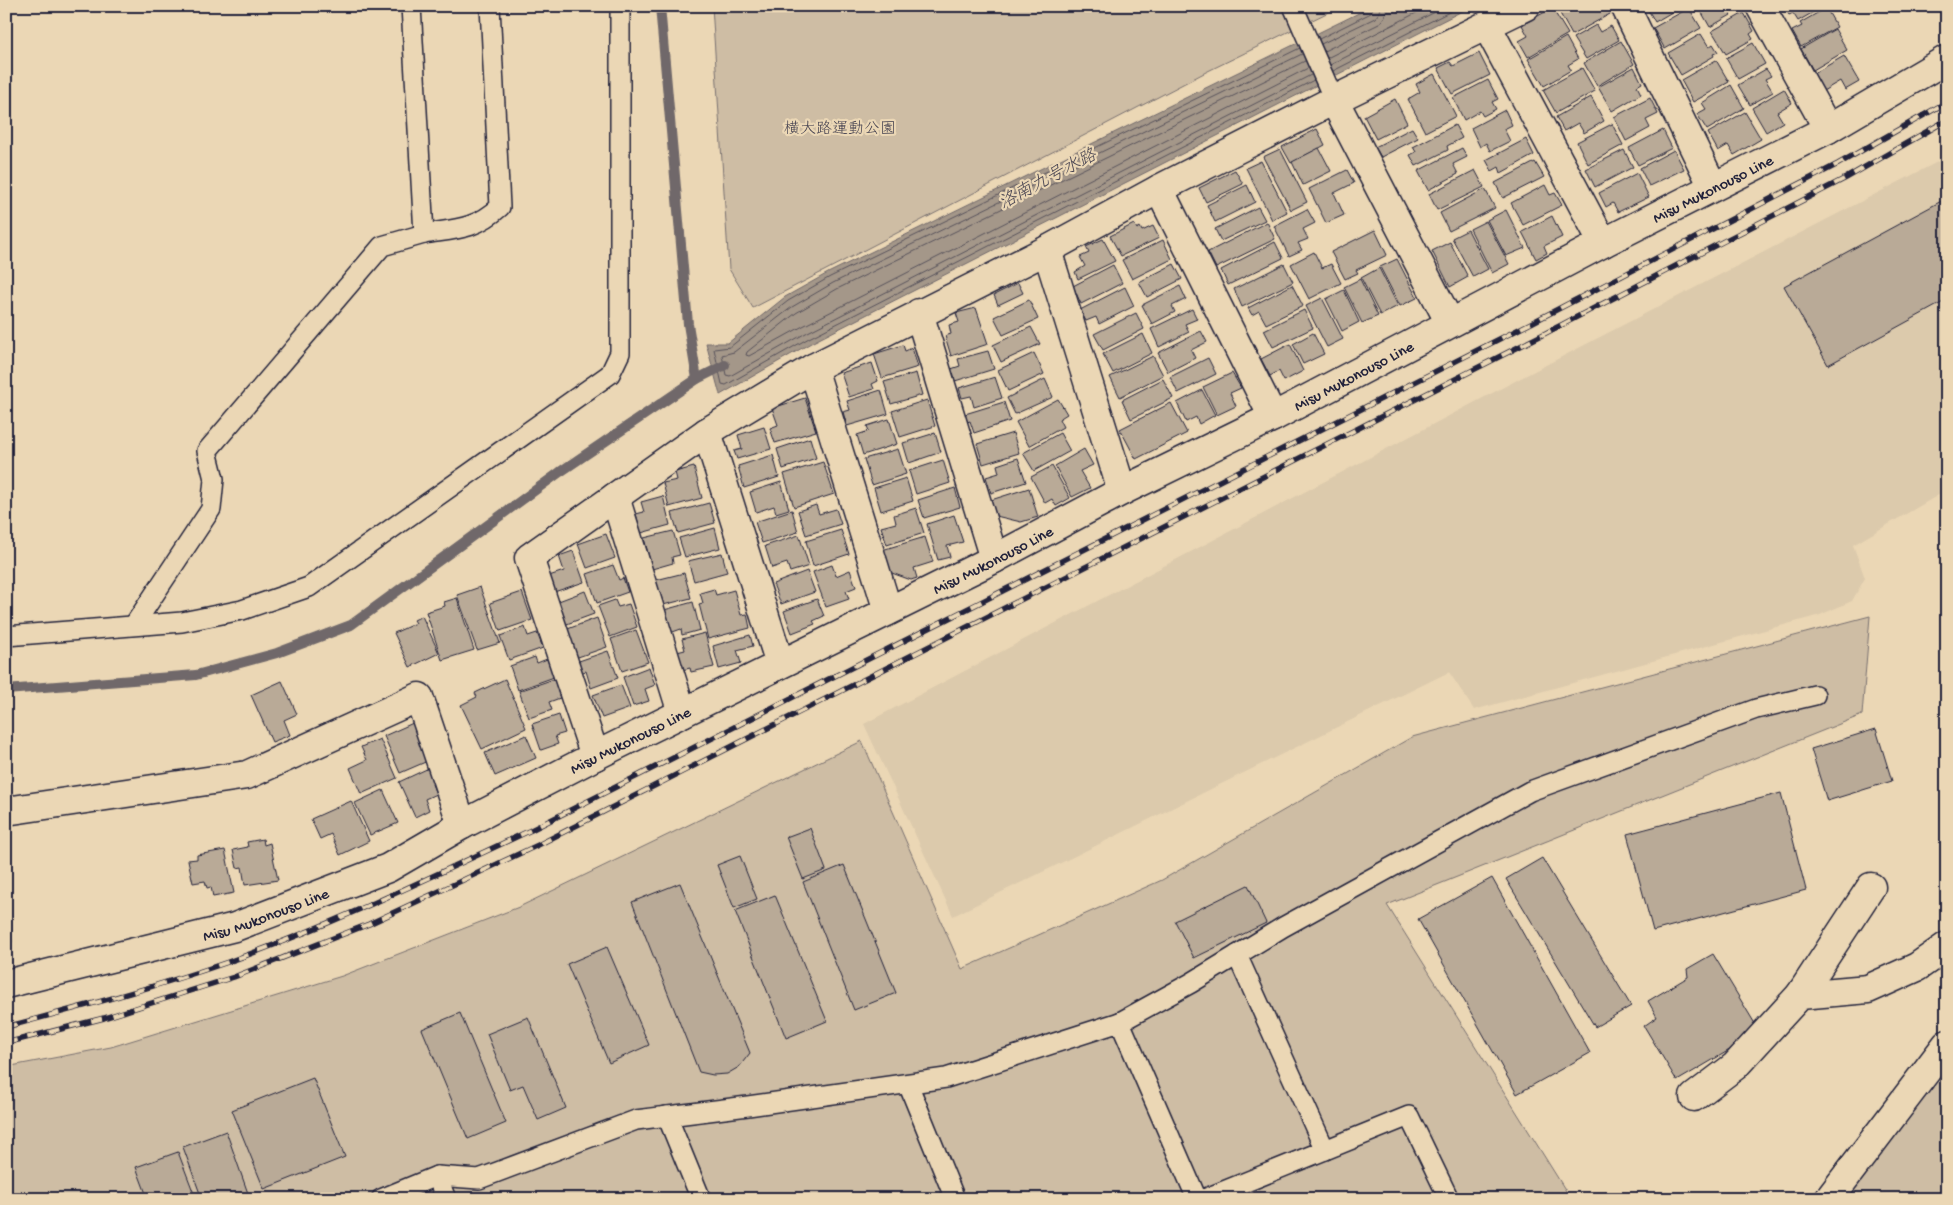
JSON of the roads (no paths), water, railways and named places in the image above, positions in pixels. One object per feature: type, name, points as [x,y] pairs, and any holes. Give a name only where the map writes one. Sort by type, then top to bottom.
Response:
[{"type":"street","points":[[595,756],[528,558],[706,432],[813,368],[1047,250],[1160,189],[1330,91],[1487,26],[1526,6]]},
{"type":"street","points":[[1624,6],[1713,187]]},
{"type":"street","points":[[1760,6],[1828,129]]},
{"type":"street","points":[[1487,26],[1602,243]]},
{"type":"street","name":"Misu Mukonouso Line","points":[[6,984],[235,927],[388,868],[462,825],[595,756],[994,559],[1122,491],[1273,417],[1602,243],[1828,129],[1947,59]]},
{"type":"street","points":[[1330,91],[1450,323]]},
{"type":"street","points":[[1160,189],[1273,417]]},
{"type":"street","points":[[1047,250],[1122,491]]},
{"type":"street","points":[[918,314],[994,559]]},
{"type":"street","points":[[813,368],[888,611]]},
{"type":"street","points":[[706,432],[780,664]]},
{"type":"street","points":[[615,497],[682,713]]},
{"type":"street","points":[[6,810],[248,775],[420,697],[462,825]]},
{"type":"street","points":[[1694,1097],[1735,1066],[1800,995],[1871,887]]},
{"type":"street","points":[[1800,995],[1868,989],[1917,968],[1947,946]]},
{"type":"street","points":[[1829,1199],[1947,1044]]},
{"type":"lane","points":[[411,6],[424,234]]},
{"type":"lane","points":[[134,625],[211,509],[214,479],[206,450],[382,246],[424,234],[472,226],[489,217],[500,207],[490,6]]},
{"type":"lane","points":[[6,636],[182,622],[242,610],[309,586],[610,374],[620,353],[620,6]]},
{"type":"lane","points":[[1294,9],[1330,91]]},
{"type":"lane","points":[[382,1199],[437,1176],[479,1179],[636,1120],[946,1078],[1120,1022],[1191,983],[1283,927],[1530,791],[1756,709],[1816,695]]},
{"type":"lane","points":[[1237,955],[1325,1150]]},
{"type":"lane","points":[[1120,1022],[1197,1199]]},
{"type":"lane","points":[[908,1084],[955,1199]]},
{"type":"lane","points":[[667,1116],[701,1199]]},
{"type":"lane","points":[[1204,1199],[1409,1116],[1449,1199]]},
{"type":"lane","points":[[437,1176],[446,1199]]},
{"type":"water","name":"洛南九号水路","points":[[1373,6],[1472,6],[811,343],[720,395],[706,343],[728,343],[785,297],[828,273]]},
{"type":"waterway","points":[[660,6],[688,324],[697,379]]},
{"type":"waterway","points":[[6,690],[196,675],[277,653],[351,625],[560,472],[697,379],[725,365]]},
{"type":"railway","points":[[6,1027],[173,980],[267,948],[381,900],[531,830],[1533,322],[1838,164],[1947,102]]},
{"type":"railway","points":[[6,1043],[104,1018],[234,977],[369,924],[538,845],[1540,336],[1846,178],[1947,120]]},
{"type":"park label","name":"横大路運動公園","points":[[840,127]]}]
